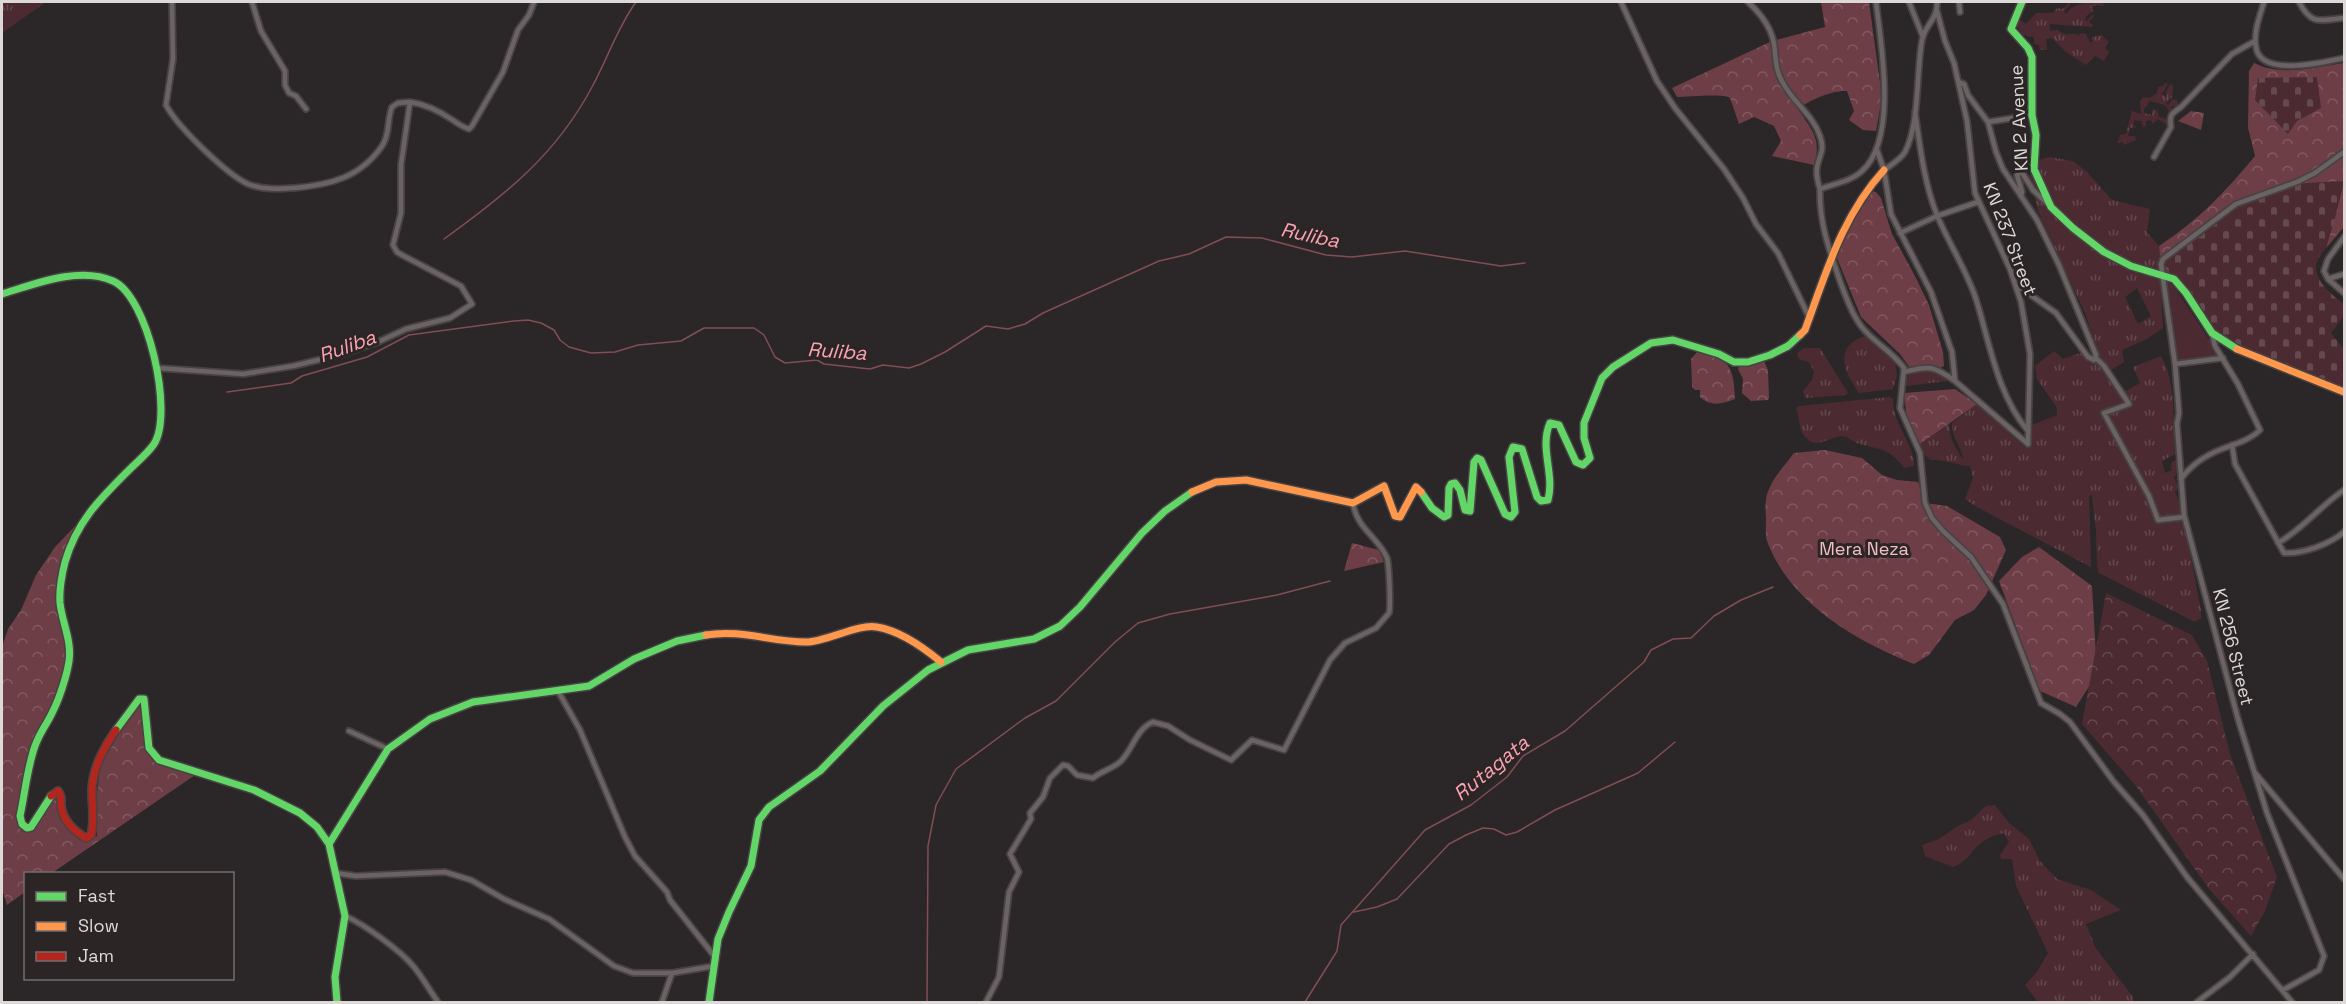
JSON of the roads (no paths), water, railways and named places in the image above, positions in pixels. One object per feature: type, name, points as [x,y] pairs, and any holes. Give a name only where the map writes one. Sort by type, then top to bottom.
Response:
[{"type":"street","points":[[172,2],[173,59],[166,105],[219,164],[249,184],[264,188],[317,186],[348,176],[383,145],[392,107],[398,103],[410,102],[424,105],[469,129],[476,121],[503,72],[518,30],[530,15],[534,2]]},
{"type":"street","points":[[252,2],[261,31],[285,71],[285,85],[289,93],[296,96],[306,109]]},
{"type":"street","points":[[1621,2],[1657,81],[1674,108],[1724,169],[1743,198],[1756,224],[1778,253],[1810,319]]},
{"type":"street","points":[[1748,2],[1760,13],[1770,33],[1774,44],[1775,65],[1784,86],[1802,106],[1820,135],[1822,154],[1817,167],[1820,210],[1830,257],[1852,314],[1862,328],[1898,359],[1904,372],[1900,408],[1920,453],[1924,503],[1943,531],[1971,557],[2003,604],[2024,654],[2040,704],[2070,722],[2114,782],[2143,814],[2187,877],[2292,1002]]},
{"type":"street","points":[[1820,189],[1862,173],[1876,150],[1884,116],[1885,94],[1876,2]]},
{"type":"street","points":[[1910,2],[1923,37]]},
{"type":"street","points":[[709,1002],[721,930],[745,881],[754,855],[758,821],[765,811],[816,774],[901,688],[941,662],[973,648],[1038,639],[1050,633],[1097,588],[1143,532],[1174,504],[1210,485],[1232,480],[1246,480],[1353,502],[1384,486],[1395,516],[1400,517],[1416,487],[1432,508],[1444,517],[1448,515],[1449,488],[1455,483],[1460,490],[1463,508],[1470,511],[1477,458],[1481,460],[1505,514],[1510,517],[1515,512],[1509,458],[1513,447],[1522,449],[1537,497],[1541,501],[1548,500],[1550,492],[1547,428],[1550,423],[1558,425],[1576,462],[1583,465],[1587,462],[1590,458],[1584,438],[1584,423],[1602,378],[1613,367],[1660,340],[1673,340],[1719,354],[1734,362],[1748,362],[1788,346],[1805,330],[1830,257],[1859,200],[1871,182],[1904,154],[1915,111],[1923,37],[1937,11],[1937,2]]},
{"type":"street","points":[[1959,2],[1960,12]]},
{"type":"street","name":"KN 2 Avenue","points":[[2022,2],[2011,29],[2028,48],[2032,57],[2032,115],[2036,135],[2034,169],[2051,207],[2104,252],[2131,266],[2170,277],[2179,283],[2212,333],[2229,346],[2344,392]]},
{"type":"street","points":[[2264,2],[2255,41],[2258,54],[2267,62],[2294,66],[2344,58]]},
{"type":"street","points":[[2299,2],[2306,16],[2312,19],[2344,18]]},
{"type":"street","name":"KN 237 Street","points":[[1937,11],[1959,82],[1967,121],[1978,202],[2000,246],[2021,302],[2030,354],[2028,444],[1955,381]]},
{"type":"street","points":[[2154,157],[2171,127],[2169,118],[2171,113],[2181,107],[2218,72],[2232,54],[2255,41]]},
{"type":"street","points":[[1959,82],[1964,84],[1968,95],[1988,122],[2000,161],[2037,220],[2059,265],[2096,358],[2104,366],[2129,404],[2104,413],[2149,496],[2158,520],[2184,517]]},
{"type":"street","points":[[158,368],[243,374],[294,366],[343,354],[406,330],[450,318],[472,304],[461,286],[402,255],[393,245],[401,213],[401,165],[410,102]]},
{"type":"street","points":[[1915,111],[1921,155],[1937,216],[1965,271],[1999,379],[2016,417],[2028,431]]},
{"type":"street","points":[[1988,122],[2032,115]]},
{"type":"street","points":[[1876,150],[1884,170],[1888,203],[1900,233],[1931,292],[1952,352],[1955,381]]},
{"type":"street","points":[[2162,276],[2163,259],[2236,204],[2297,182],[2315,173],[2344,152]]},
{"type":"street","points":[[2021,196],[2017,175],[2021,171],[2032,190],[2051,207]]},
{"type":"street","points":[[1900,233],[1937,216],[1978,202]]},
{"type":"street","points":[[2344,237],[2324,270],[2328,279],[2344,293]]},
{"type":"street","points":[[2328,279],[2344,274]]},
{"type":"street","points":[[2,294],[72,277],[92,276],[113,281],[124,288],[136,302],[145,323],[158,368],[160,419],[155,443],[89,511],[80,525],[65,563],[60,604],[69,642],[69,661],[51,718],[36,742],[20,820],[24,827],[31,827],[51,795],[58,791],[61,794],[63,813],[69,825],[83,837],[91,836],[92,787],[96,767],[105,748],[133,705],[142,698],[146,705],[149,748],[159,760],[281,802],[313,821],[324,833],[329,844],[345,916],[335,977],[337,1002]]},
{"type":"street","name":"KN 256 Street","points":[[2162,276],[2175,364],[2184,517],[2252,768],[2324,956],[2319,970],[2283,990]]},
{"type":"street","points":[[2015,284],[2056,313],[2088,357],[2092,360],[2096,358]]},
{"type":"street","points":[[2181,479],[2190,467],[2260,430],[2215,345],[2212,333]]},
{"type":"street","points":[[2175,364],[2223,358]]},
{"type":"street","points":[[1904,372],[1936,368],[1955,381]]},
{"type":"street","points":[[2232,445],[2235,464],[2284,553],[2313,547],[2337,538],[2344,532]]},
{"type":"street","points":[[2278,543],[2296,533],[2333,497],[2344,490]]},
{"type":"street","points":[[986,1002],[999,977],[1009,892],[1018,872],[1010,854],[1031,819],[1030,813],[1043,797],[1050,778],[1063,765],[1068,766],[1077,775],[1093,778],[1120,762],[1134,739],[1153,722],[1168,726],[1190,740],[1232,760],[1252,740],[1284,750],[1330,660],[1345,643],[1376,628],[1389,614],[1387,558],[1354,512],[1353,502]]},
{"type":"street","points":[[329,844],[388,749],[429,719],[459,706],[511,695],[589,686],[634,659],[677,641],[724,632],[800,643],[874,626],[921,646],[941,662]]},
{"type":"street","points":[[558,691],[580,729],[635,856],[667,892],[670,900],[715,957]]},
{"type":"street","points":[[349,731],[388,749]]},
{"type":"street","points":[[2252,768],[2344,879]]},
{"type":"street","points":[[335,873],[356,876],[437,871],[457,875],[549,919],[614,966],[633,973],[672,973],[714,966]]},
{"type":"street","points":[[345,916],[362,924],[406,958],[438,1002]]},
{"type":"street","points":[[2198,1002],[2230,977],[2253,954]]},
{"type":"street","points":[[662,1002],[672,973]]},
{"type":"waterway","points":[[444,239],[508,190],[562,133],[592,87],[623,22],[636,2]]},
{"type":"waterway","name":"Ruliba","points":[[227,392],[291,383],[302,376],[367,357],[409,335],[528,320],[541,323],[554,330],[560,340],[569,347],[591,353],[615,352],[638,345],[681,341],[704,328],[754,328],[764,335],[775,357],[785,363],[817,360],[824,364],[870,369],[883,365],[909,368],[945,352],[986,326],[1008,329],[1025,324],[1043,313],[1159,261],[1189,254],[1226,237],[1262,238],[1326,255],[1352,257],[1405,251],[1501,266],[1525,263]]},
{"type":"waterway","points":[[927,1002],[928,846],[936,805],[956,769],[1025,718],[1056,701],[1115,642],[1138,623],[1170,614],[1277,595],[1330,581]]},
{"type":"waterway","name":"Rutagata","points":[[1305,1002],[1337,951],[1341,925],[1425,830],[1471,805],[1507,777],[1523,756],[1565,731],[1644,662],[1651,650],[1673,639],[1691,638],[1714,616],[1741,600],[1773,587]]},
{"type":"waterway","points":[[1354,912],[1377,907],[1397,899],[1449,844],[1483,828],[1494,829],[1506,835],[1517,832],[1555,810],[1638,773],[1675,742]]},
{"type":"park label","name":"Mera Neza","points":[[1864,549]]}]
